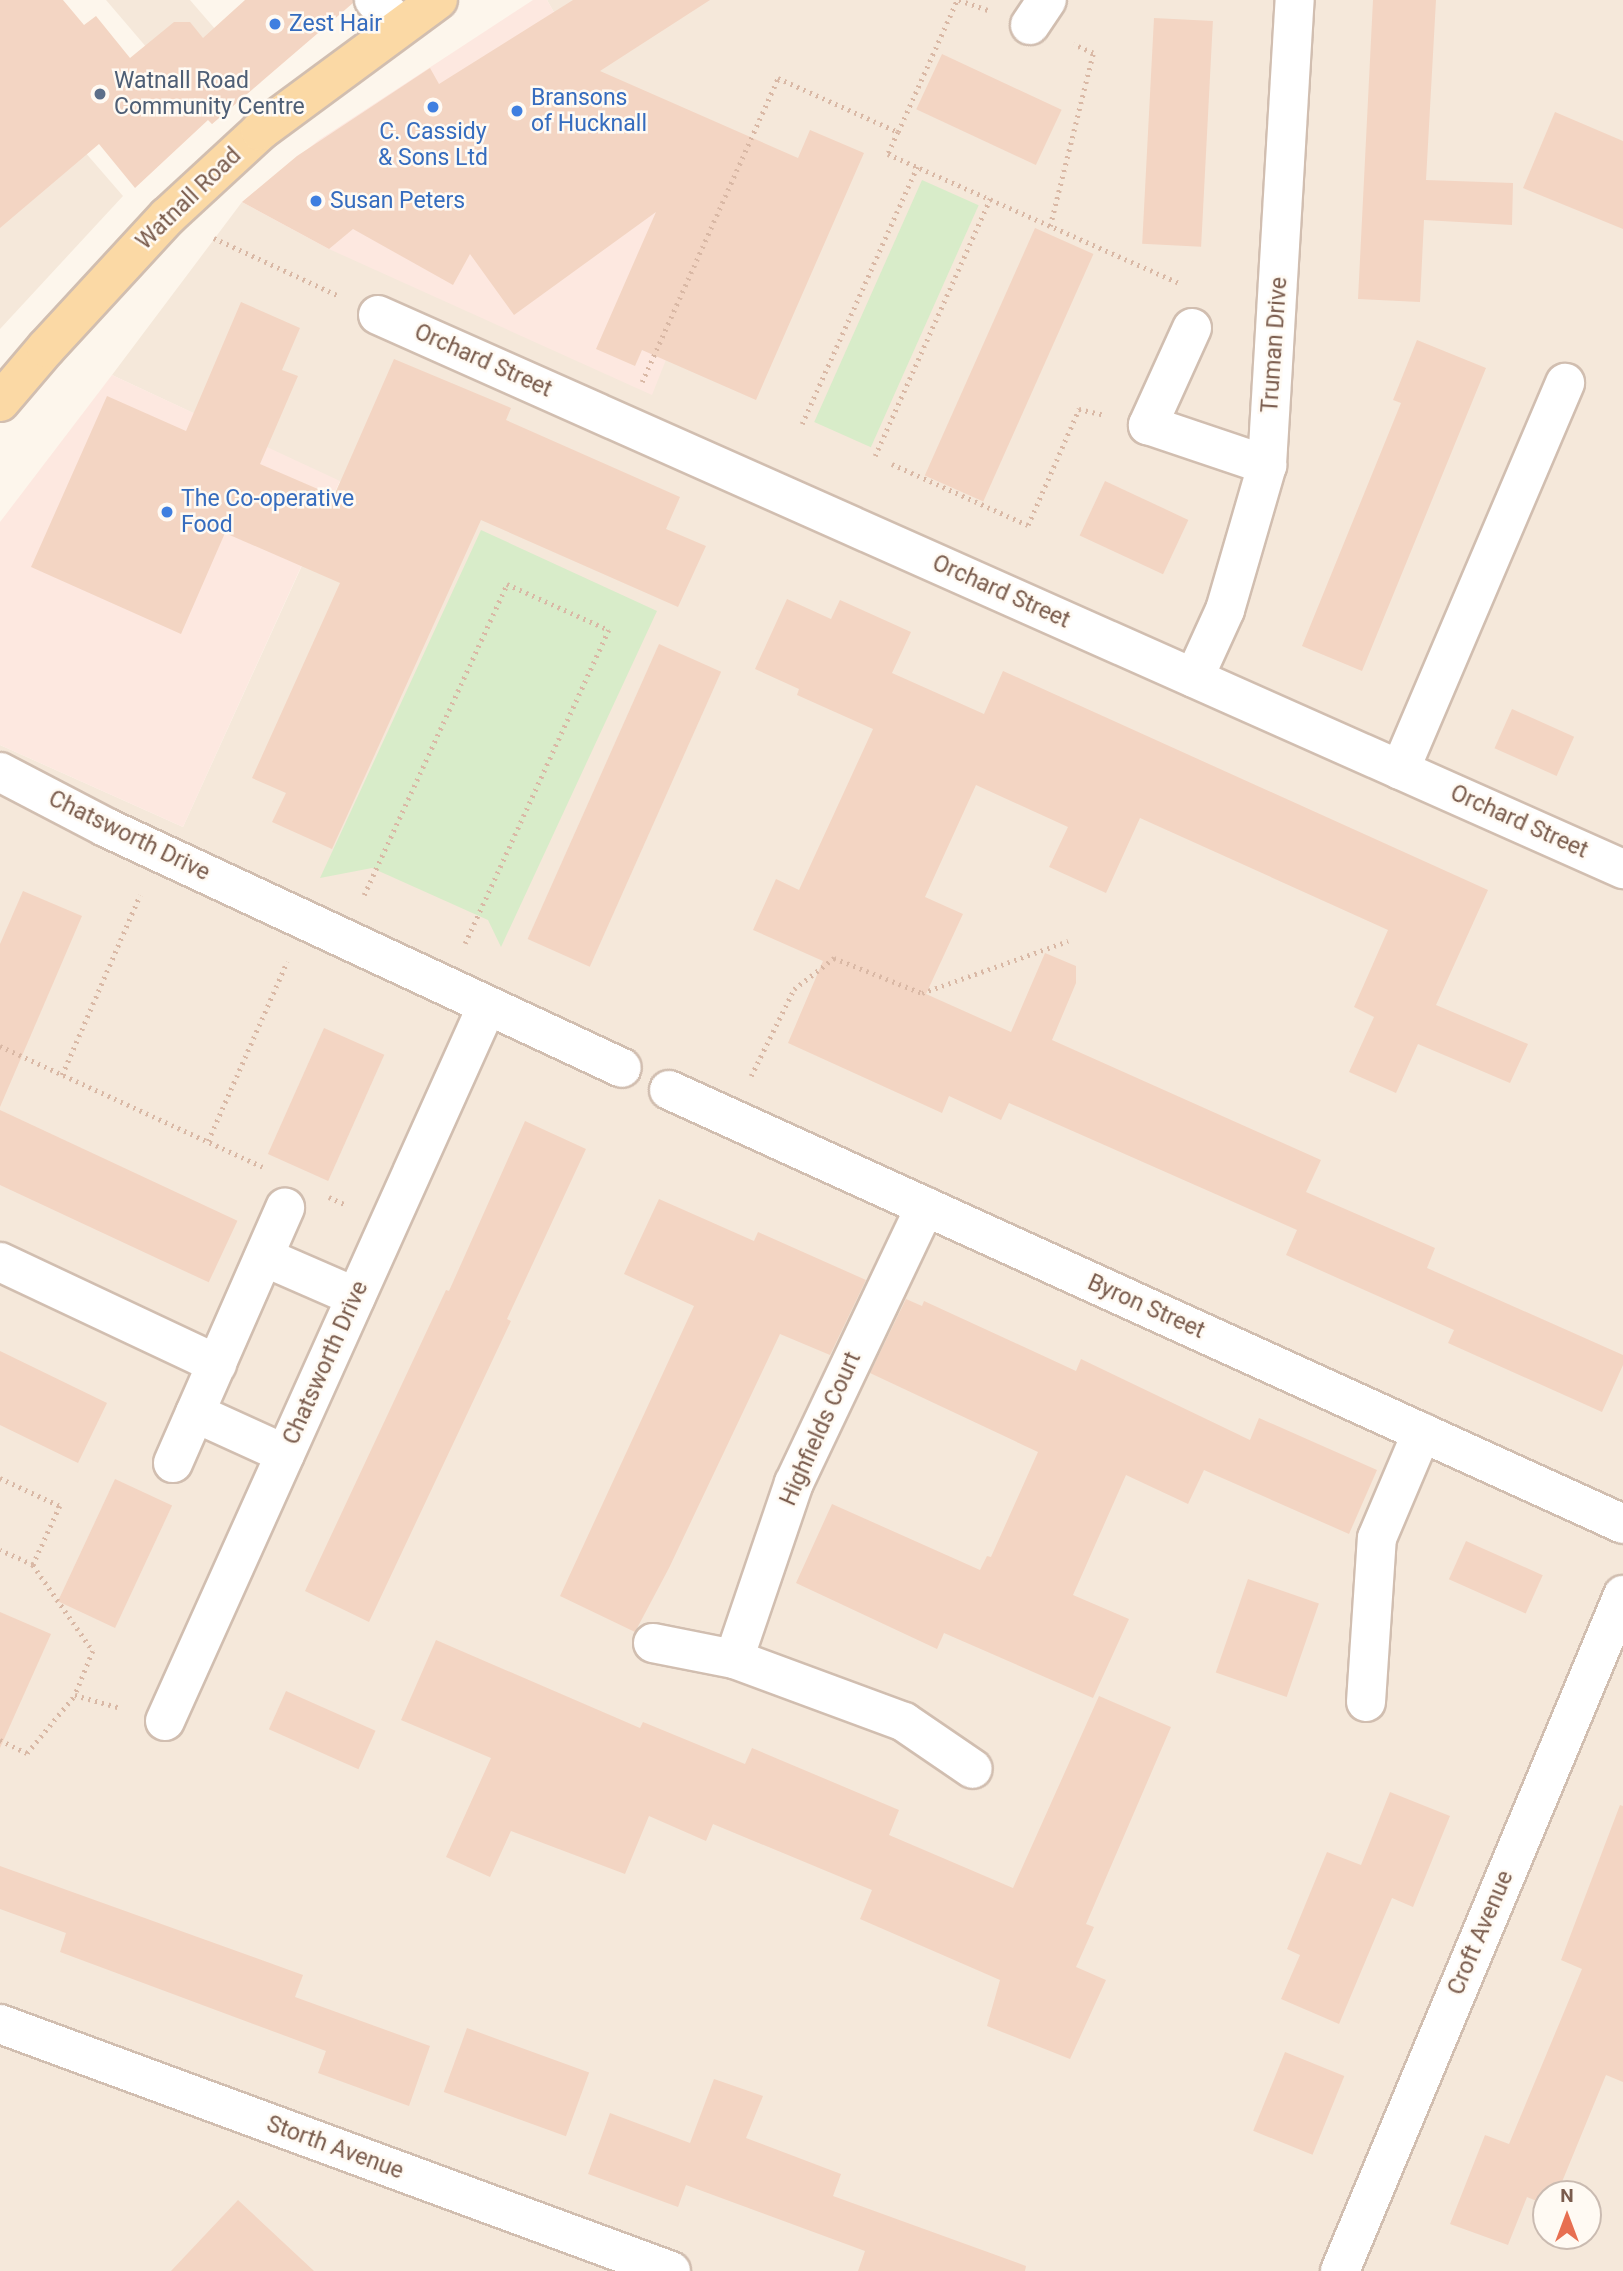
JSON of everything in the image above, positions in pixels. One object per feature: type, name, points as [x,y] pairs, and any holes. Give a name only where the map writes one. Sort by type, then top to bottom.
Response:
[{"type":"main road","name":"Watnall Road","points":[[0,402],[168,216],[387,13],[438,0]]},
{"type":"street","name":"Truman Drive","points":[[1194,678],[1226,610],[1267,465],[1295,0]]},
{"type":"street","name":"Orchard Street","points":[[378,315],[1623,869]]},
{"type":"street","points":[[1192,328],[1149,425],[1267,465]]},
{"type":"street","points":[[1400,770],[1565,383]]},
{"type":"street","name":"Chatsworth Drive","points":[[0,772],[158,852],[622,1069]]},
{"type":"street","name":"Chatsworth Drive","points":[[165,1721],[487,1006]]},
{"type":"street","name":"Byron Street","points":[[669,1090],[1623,1524]]},
{"type":"street","name":"Highfields Court","points":[[734,1659],[793,1483],[925,1207]]},
{"type":"street","points":[[173,1463],[285,1208]]},
{"type":"street","points":[[264,1257],[356,1297]]},
{"type":"street","points":[[0,1262],[217,1364]]},
{"type":"street","points":[[195,1413],[285,1454]]},
{"type":"street","points":[[1366,1702],[1377,1538],[1422,1432]]},
{"type":"street","name":"Croft Avenue","points":[[1339,2271],[1623,1595]]},
{"type":"street","points":[[653,1643],[734,1659],[904,1722],[973,1769]]},
{"type":"street","name":"Storth Avenue","points":[[0,2025],[671,2271]]},
{"type":"path","points":[[957,0],[888,154],[1182,285]]},
{"type":"path","points":[[1039,12],[1093,53],[1049,226]]},
{"type":"path","points":[[623,424],[778,78],[898,132]]},
{"type":"path","points":[[802,424],[917,167]]},
{"type":"path","points":[[875,456],[990,199]]},
{"type":"path","points":[[168,216],[378,315]]},
{"type":"path","points":[[892,464],[1028,525],[1079,409],[1149,425]]},
{"type":"path","points":[[344,939],[507,584],[609,630],[446,986]]},
{"type":"path","points":[[62,1074],[158,852]]},
{"type":"path","points":[[208,1140],[305,920]]},
{"type":"path","points":[[731,1118],[793,989],[834,958],[922,993],[1068,941]]},
{"type":"path","points":[[0,1046],[274,1172]]},
{"type":"path","points":[[320,1193],[389,1224]]},
{"type":"path","points":[[0,1478],[60,1506],[33,1565]]},
{"type":"path","points":[[0,1550],[33,1565],[93,1651],[75,1695],[27,1753],[0,1740]]},
{"type":"path","points":[[75,1695],[165,1721]]},
{"type":"shaded area","points":[[106,0],[190,0],[261,82],[212,124]]},
{"type":"shaded area","points":[[533,0],[547,0],[586,69],[753,141],[652,395],[329,249],[242,202],[319,140]]},
{"type":"shaded area","points":[[547,0],[1623,0],[1623,2271],[0,2271],[0,745],[183,827],[340,482],[112,375],[242,202],[329,249],[586,69]]},
{"type":"shaded area","points":[[0,54],[123,196],[0,329]]},
{"type":"shaded area","points":[[112,375],[340,481],[183,827],[0,745],[0,522]]},
{"type":"green space","points":[[922,180],[979,205],[871,447],[814,422]]},
{"type":"green space","points":[[481,530],[657,611],[501,947],[488,920],[372,868],[320,878]]},
{"type":"building","points":[[0,0],[63,0],[84,25],[96,16],[130,58],[174,22],[190,22],[203,38],[245,0],[353,0],[353,3],[212,124],[208,120],[135,188],[99,144],[0,228]]},
{"type":"building","points":[[573,0],[710,0],[600,71],[798,158],[810,130],[864,153],[756,400],[642,350],[635,366],[596,349],[656,212],[514,315],[470,254],[453,285],[353,229],[329,249],[242,202],[297,156],[430,68],[439,84]]},
{"type":"building","points":[[1373,0],[1436,0],[1426,180],[1513,183],[1512,225],[1424,220],[1420,302],[1358,299]]},
{"type":"building","points":[[1154,18],[1213,21],[1201,247],[1142,244]]},
{"type":"building","points":[[942,54],[1062,110],[1036,165],[916,109]]},
{"type":"building","points":[[1555,112],[1623,141],[1623,229],[1523,188]]},
{"type":"building","points":[[1035,228],[1093,254],[983,502],[925,476]]},
{"type":"building","points":[[241,302],[300,328],[282,370],[298,376],[260,464],[334,496],[394,359],[511,408],[506,420],[680,497],[666,529],[706,546],[678,607],[481,520],[332,849],[272,822],[286,793],[252,778],[340,583],[225,533],[181,634],[31,567],[107,396],[186,431]]},
{"type":"building","points":[[1417,340],[1486,368],[1362,671],[1302,646],[1401,403],[1393,400]]},
{"type":"building","points":[[1105,481],[1188,520],[1163,574],[1080,535]]},
{"type":"building","points":[[787,599],[831,619],[840,600],[911,632],[892,673],[984,714],[1003,671],[1488,890],[1436,1005],[1528,1044],[1510,1083],[1418,1044],[1396,1093],[1349,1072],[1374,1017],[1354,1007],[1388,930],[1140,818],[1106,893],[1049,867],[1068,827],[976,785],[925,897],[963,914],[926,994],[1011,1032],[1045,953],[1076,966],[1076,983],[1052,1040],[1321,1160],[1306,1192],[1435,1248],[1427,1268],[1623,1355],[1623,1365],[1602,1412],[1448,1343],[1454,1330],[1286,1255],[1297,1230],[1009,1103],[1001,1120],[949,1096],[942,1113],[788,1043],[823,961],[753,930],[776,879],[799,890],[873,729],[797,695],[799,689],[755,669]]},
{"type":"building","points":[[659,644],[721,672],[590,967],[528,939]]},
{"type":"building","points":[[1512,709],[1574,737],[1557,776],[1495,748]]},
{"type":"building","points":[[23,891],[82,916],[0,1107],[0,944]]},
{"type":"building","points":[[324,1028],[384,1055],[328,1181],[268,1154]]},
{"type":"building","points":[[0,1110],[237,1221],[209,1282],[0,1185]]},
{"type":"building","points":[[525,1121],[586,1149],[507,1319],[511,1321],[369,1622],[305,1591],[446,1290],[449,1291]]},
{"type":"building","points":[[659,1199],[754,1241],[758,1232],[866,1280],[830,1355],[780,1334],[669,1568],[635,1632],[560,1596],[694,1306],[624,1274]]},
{"type":"building","points":[[906,1299],[922,1306],[924,1301],[1076,1371],[1081,1359],[1250,1440],[1259,1418],[1377,1470],[1349,1534],[1204,1470],[1188,1504],[1126,1475],[1073,1595],[1129,1619],[1093,1698],[944,1633],[937,1649],[796,1583],[832,1504],[980,1570],[987,1556],[991,1557],[1038,1452],[870,1373]]},
{"type":"building","points":[[0,1351],[107,1403],[78,1463],[0,1425]]},
{"type":"building","points":[[115,1479],[172,1506],[115,1628],[58,1601]]},
{"type":"building","points":[[1466,1541],[1543,1575],[1526,1614],[1449,1579]]},
{"type":"building","points":[[1248,1579],[1319,1603],[1287,1697],[1216,1673]]},
{"type":"building","points":[[0,1612],[51,1634],[0,1748]]},
{"type":"building","points":[[436,1640],[640,1728],[643,1722],[745,1764],[752,1748],[899,1810],[889,1835],[1013,1888],[1099,1696],[1171,1727],[1086,1924],[1094,1927],[1076,1967],[1106,1980],[1070,2059],[987,2026],[1000,1980],[860,1919],[872,1890],[713,1824],[706,1841],[649,1816],[625,1874],[511,1831],[490,1877],[446,1857],[491,1758],[401,1720]]},
{"type":"building","points":[[286,1691],[376,1731],[358,1769],[269,1729]]},
{"type":"building","points":[[1390,1792],[1450,1816],[1413,1907],[1392,1898],[1339,2024],[1281,1999],[1300,1955],[1287,1949],[1327,1852],[1361,1865]]},
{"type":"building","points":[[1620,1805],[1623,1806],[1623,2082],[1606,2075],[1563,2180],[1532,2180],[1532,2199],[1527,2197],[1508,2245],[1450,2224],[1485,2135],[1509,2144],[1582,1969],[1561,1960]]},
{"type":"building","points":[[0,1866],[303,1975],[295,1997],[430,2046],[409,2106],[318,2073],[326,2051],[60,1952],[66,1933],[0,1909]]},
{"type":"building","points":[[467,2028],[589,2072],[566,2136],[444,2092]]},
{"type":"building","points":[[1285,2052],[1344,2076],[1312,2155],[1253,2131]]},
{"type":"building","points":[[714,2079],[763,2096],[746,2138],[841,2174],[833,2196],[1026,2266],[1025,2271],[858,2271],[865,2251],[686,2185],[678,2207],[588,2174],[610,2113],[690,2143]]},
{"type":"building","points":[[238,2200],[314,2271],[171,2271]]},
{"type":"place","name":"Zest Hair","points":[[275,24]]},
{"type":"place","name":"Watnall Road Community Centre","points":[[100,94]]},
{"type":"place","name":"C. Cassidy & Sons Ltd","points":[[433,107]]},
{"type":"place","name":"Bransons of Hucknall","points":[[517,111]]},
{"type":"place","name":"Susan Peters","points":[[316,201]]},
{"type":"place","name":"The Co-operative Food","points":[[167,512]]}]
